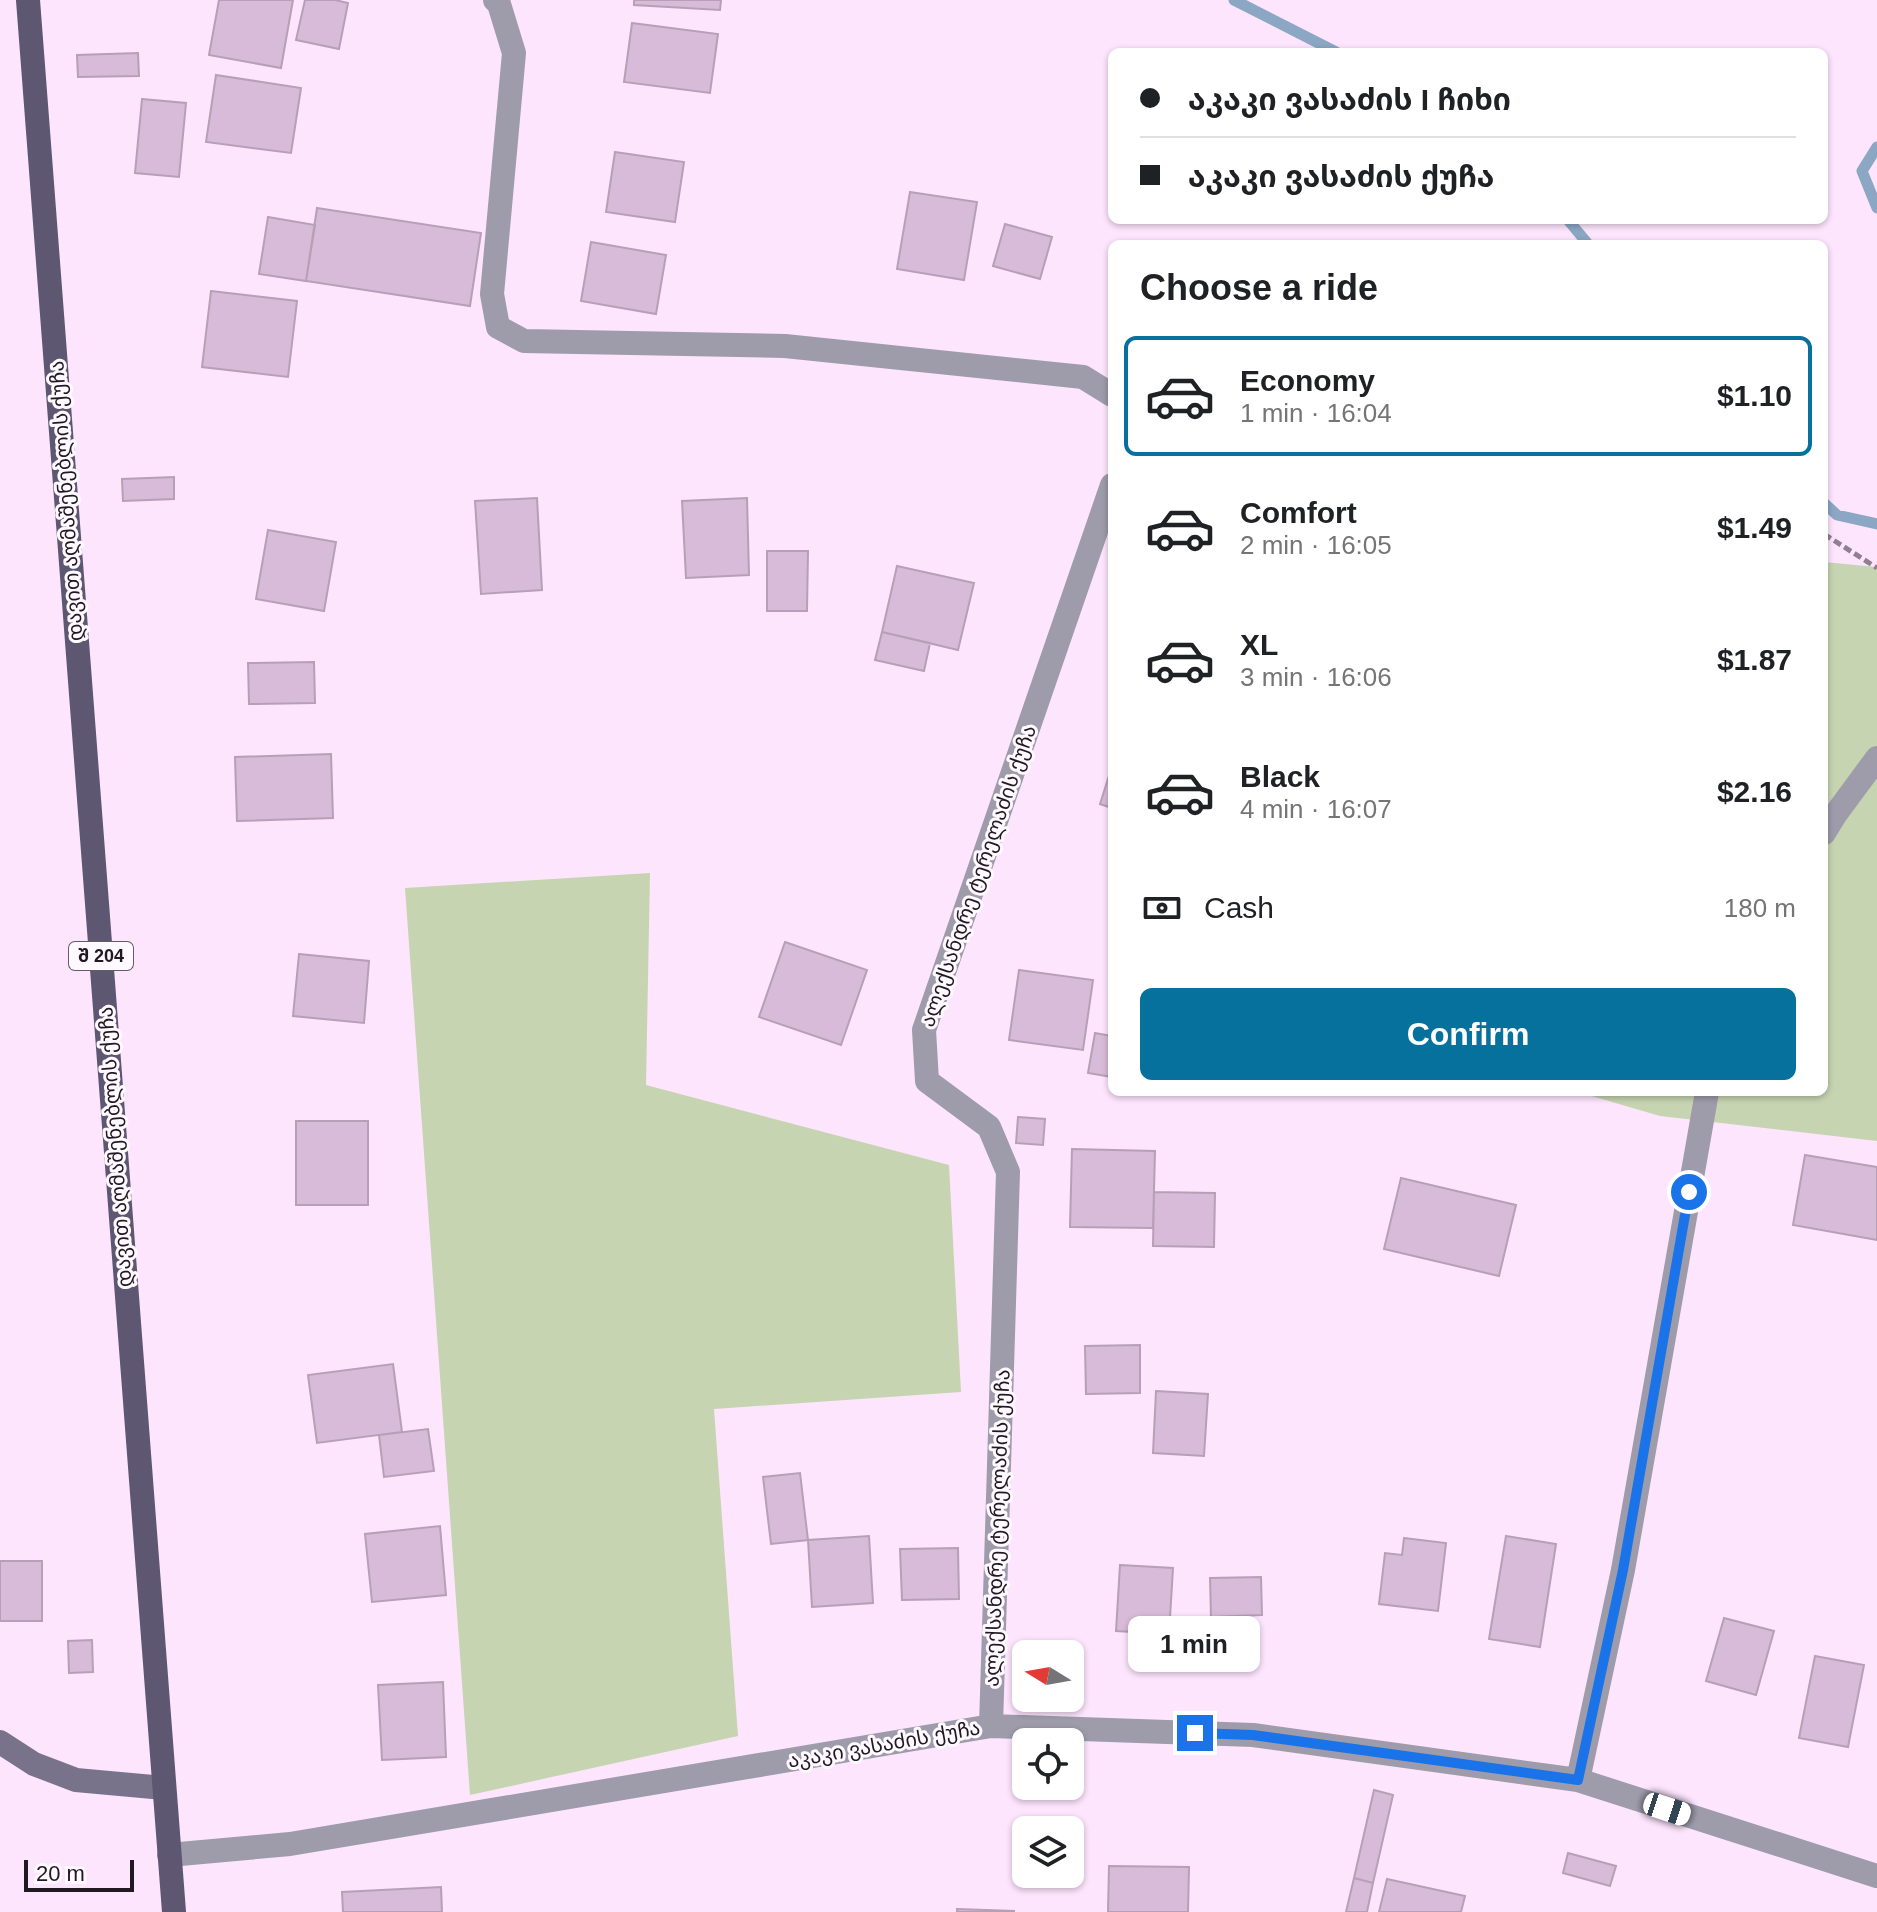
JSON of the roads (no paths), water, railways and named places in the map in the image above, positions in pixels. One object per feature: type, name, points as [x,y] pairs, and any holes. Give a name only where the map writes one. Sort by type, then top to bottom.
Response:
[{"type":"main road","name":"დავით აღმაშენებლის ქუჩა","points":[[28,0],[174,1912]]},
{"type":"street","points":[[495,0],[499,4],[514,53],[492,294],[498,327],[524,341],[785,346],[1067,375],[1083,377],[1108,393]]},
{"type":"street","name":"ალექსანდრე ტერელაძის ქუჩა","points":[[991,1726],[1008,1172],[989,1127],[927,1081],[924,1030],[1108,497]]},
{"type":"street","points":[[1828,826],[1877,758]]},
{"type":"street","points":[[1578,1780],[1623,1570],[1706,1096]]},
{"type":"street","name":"აკაკი ვასაძის ქუჩა","points":[[169,1855],[290,1844],[991,1726],[1253,1735],[1578,1780],[1877,1876]]},
{"type":"street","points":[[0,1742],[34,1764],[76,1780],[164,1788]]},
{"type":"waterway","points":[[1234,0],[1328,48]]},
{"type":"waterway","points":[[1877,147],[1862,171],[1877,208]]},
{"type":"waterway","points":[[1571,224],[1585,240]]},
{"type":"waterway","points":[[1828,507],[1837,515],[1877,524]]}]
